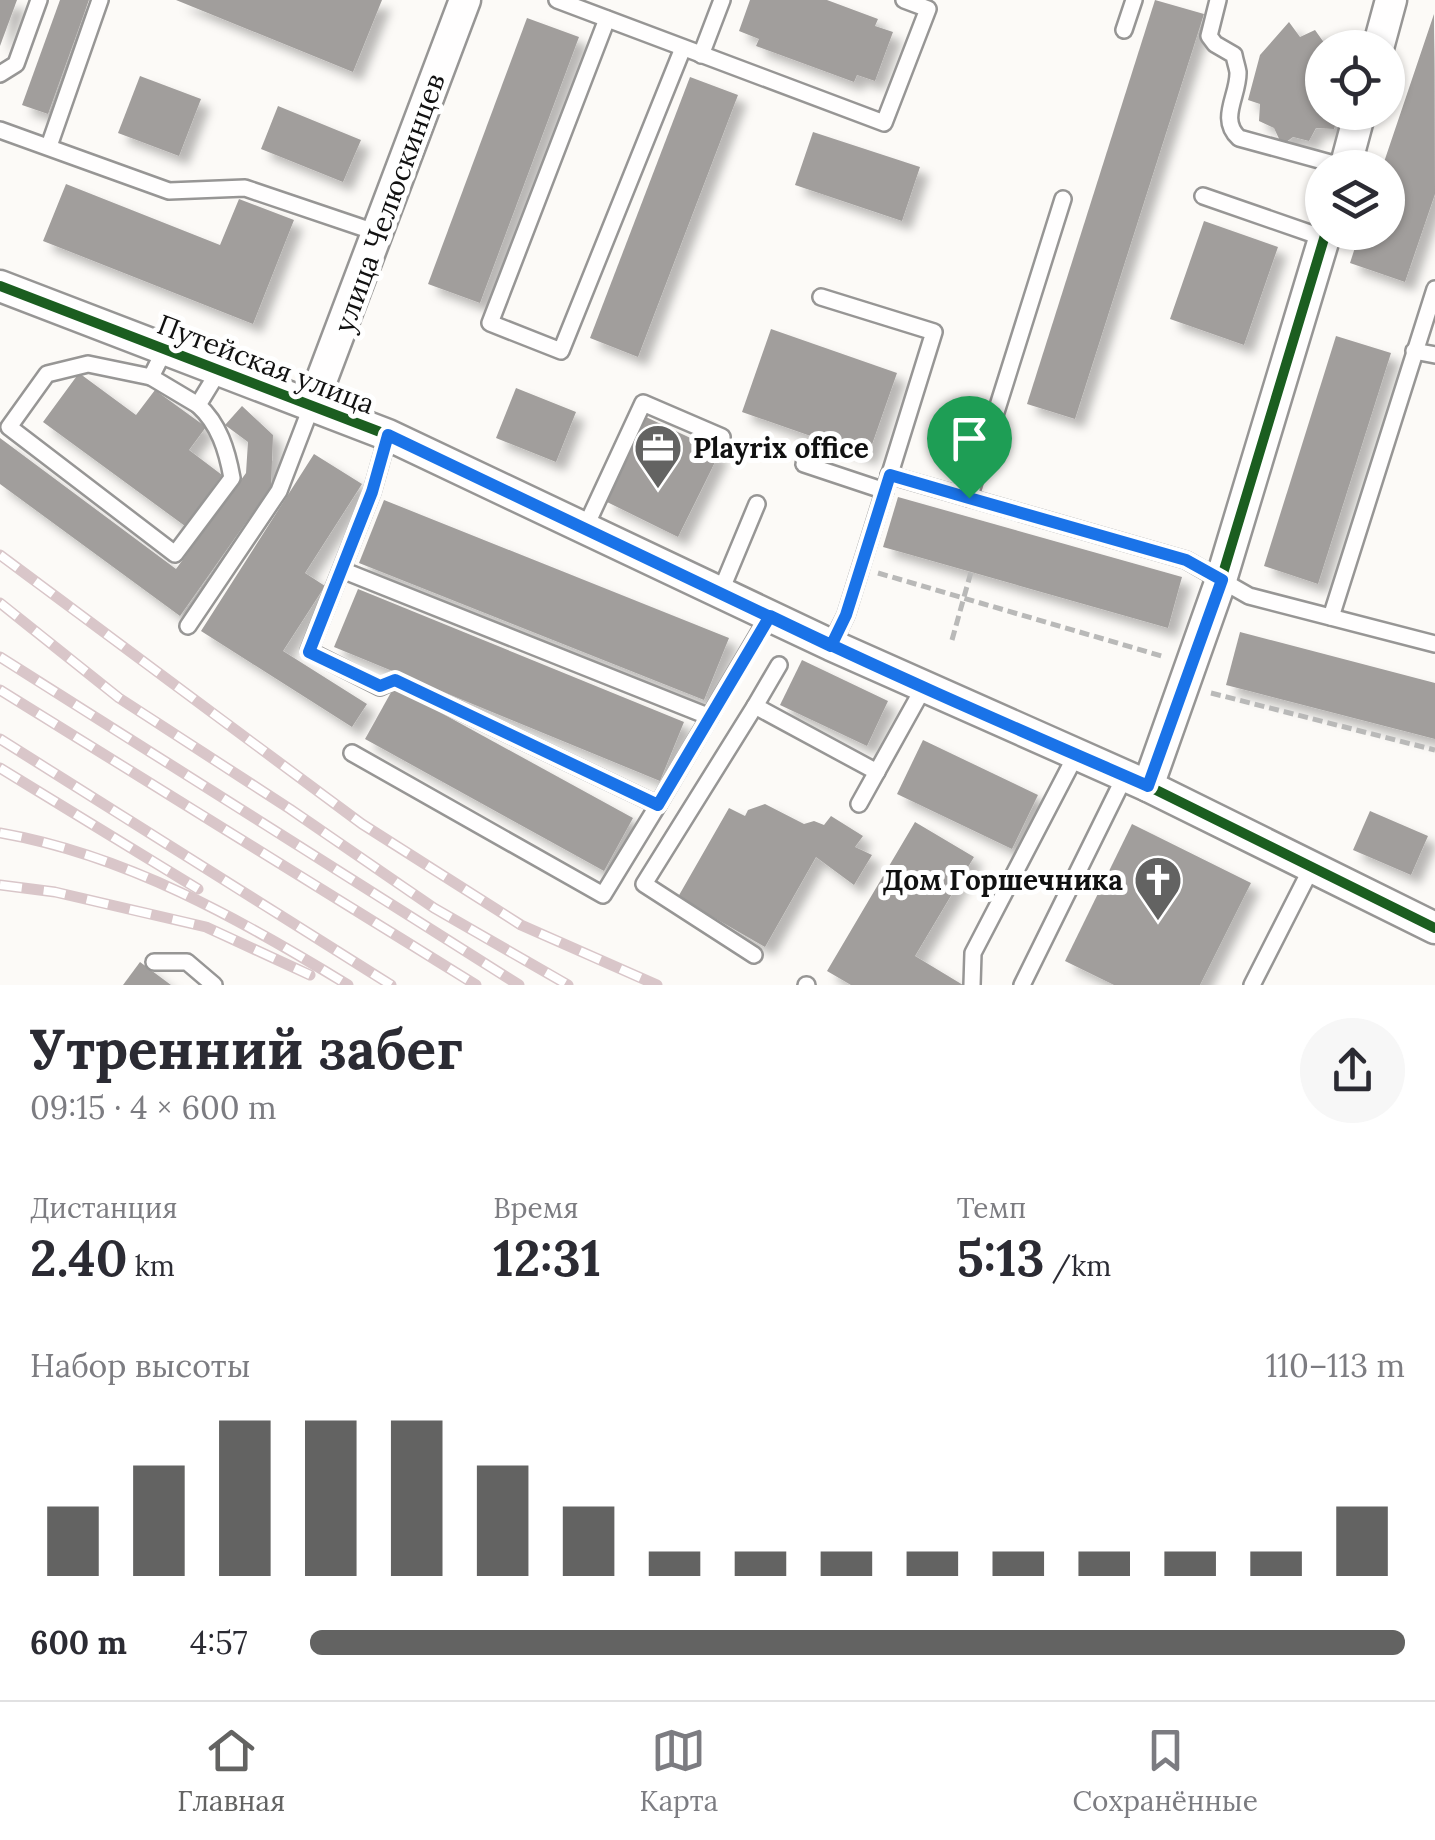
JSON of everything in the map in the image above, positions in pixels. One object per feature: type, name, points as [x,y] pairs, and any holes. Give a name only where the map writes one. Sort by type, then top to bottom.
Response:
[{"type":"street","name":"улица Челюскинцев","points":[[312,405],[465,0]]},
{"type":"street","points":[[1383,30],[1391,0]]},
{"type":"street","points":[[1137,781],[1188,676],[1222,580],[1321,250]]},
{"type":"street","name":"Путейская улица","points":[[0,286],[388,435],[831,646],[1137,781],[1435,928]]},
{"type":"lane","points":[[0,74],[16,64],[39,0]]},
{"type":"lane","points":[[49,146],[100,0]]},
{"type":"lane","points":[[557,0],[884,123],[928,8],[904,0]]},
{"type":"lane","points":[[700,55],[722,0]]},
{"type":"lane","points":[[1124,30],[1134,0]]},
{"type":"lane","points":[[1218,0],[1209,36],[1234,55],[1238,74],[1228,120],[1232,131],[1239,138],[1305,156]]},
{"type":"lane","points":[[607,19],[490,323],[526,337],[561,350],[683,48]]},
{"type":"lane","points":[[0,130],[170,191],[245,188],[378,233]]},
{"type":"lane","points":[[1203,196],[1305,229]]},
{"type":"lane","points":[[969,498],[1063,200]]},
{"type":"lane","points":[[1332,617],[1435,288]]},
{"type":"lane","points":[[822,297],[934,332],[846,615],[831,646]]},
{"type":"lane","points":[[151,377],[165,349]]},
{"type":"lane","points":[[1414,352],[1435,355]]},
{"type":"lane","points":[[88,364],[151,377],[211,417],[227,450],[232,478],[175,554],[10,427],[47,374],[88,364]]},
{"type":"lane","points":[[198,405],[220,368]]},
{"type":"lane","points":[[585,528],[643,403],[722,438]]},
{"type":"lane","points":[[188,626],[279,491],[312,405]]},
{"type":"lane","points":[[388,435],[309,652],[380,686],[395,680],[658,805]]},
{"type":"lane","points":[[804,464],[969,498],[1186,560],[1250,596],[1435,644]]},
{"type":"lane","points":[[720,593],[757,504]]},
{"type":"lane","points":[[342,570],[710,716]]},
{"type":"lane","points":[[352,753],[603,896],[770,616]]},
{"type":"lane","points":[[754,954],[644,884],[779,665]]},
{"type":"lane","points":[[859,804],[924,688]]},
{"type":"lane","points":[[755,706],[877,772]]},
{"type":"lane","points":[[972,985],[973,953],[1076,754]]},
{"type":"lane","points":[[1022,985],[1137,781]]},
{"type":"lane","points":[[1252,985],[1312,867]]},
{"type":"lane","points":[[154,962],[187,962],[214,985]]},
{"type":"path","points":[[860,568],[964,599],[1188,676],[1435,750]]},
{"type":"path","points":[[952,640],[971,572]]},
{"type":"building","points":[[0,0],[17,0],[0,46]]},
{"type":"building","points":[[60,0],[89,0],[48,114],[22,105]]},
{"type":"building","points":[[176,0],[382,0],[353,72]]},
{"type":"building","points":[[750,0],[827,0],[878,19],[875,26],[893,32],[875,81],[857,75],[854,82],[756,46],[759,39],[739,31]]},
{"type":"building","points":[[1155,0],[1204,14],[1075,419],[1027,404]]},
{"type":"building","points":[[1434,14],[1435,194],[1405,282],[1350,263],[1354,250],[1405,250],[1405,150],[1388,150],[1395,130],[1405,130],[1405,100]]},
{"type":"building","points":[[527,18],[579,37],[480,303],[428,284]]},
{"type":"building","points":[[1289,22],[1300,37],[1305,35],[1305,130],[1315,130],[1309,141],[1293,137],[1282,145],[1274,128],[1259,121],[1260,104],[1248,100],[1260,55]]},
{"type":"building","points":[[140,76],[201,99],[179,156],[118,133]]},
{"type":"building","points":[[690,77],[738,95],[638,357],[590,338]]},
{"type":"building","points":[[278,106],[361,140],[343,182],[261,149]]},
{"type":"building","points":[[813,132],[920,167],[902,221],[795,185]]},
{"type":"building","points":[[66,184],[220,245],[239,199],[294,220],[253,324],[43,241]]},
{"type":"building","points":[[1204,221],[1278,247],[1244,345],[1170,319]]},
{"type":"building","points":[[771,329],[897,373],[868,456],[742,412]]},
{"type":"building","points":[[1336,336],[1391,353],[1318,584],[1264,566]]},
{"type":"building","points":[[79,373],[136,415],[155,390],[206,427],[189,450],[222,475],[185,526],[43,422]]},
{"type":"building","points":[[516,388],[576,412],[556,462],[496,438]]},
{"type":"building","points":[[242,406],[273,435],[271,487],[180,616],[0,484],[0,438],[176,569],[246,473],[248,442],[225,425]]},
{"type":"building","points":[[646,417],[720,452],[678,537],[605,501]]},
{"type":"building","points":[[314,454],[362,484],[305,573],[325,586],[283,651],[367,704],[352,727],[201,631]]},
{"type":"building","points":[[898,497],[1182,577],[1168,628],[883,547]]},
{"type":"building","points":[[384,500],[729,638],[704,700],[359,563]]},
{"type":"building","points":[[358,589],[684,722],[660,781],[334,647]]},
{"type":"building","points":[[1240,632],[1435,683],[1435,739],[1226,685]]},
{"type":"building","points":[[802,660],[888,701],[867,746],[780,705]]},
{"type":"building","points":[[394,687],[633,818],[604,871],[365,739]]},
{"type":"building","points":[[923,740],[1038,795],[1012,849],[897,794]]},
{"type":"building","points":[[765,804],[804,824],[814,821],[824,825],[831,816],[863,836],[855,847],[872,855],[854,885],[816,857],[765,947],[678,897],[729,808],[745,816],[748,810]]},
{"type":"building","points":[[1370,811],[1428,836],[1411,875],[1353,850]]},
{"type":"building","points":[[915,822],[974,857],[915,956],[963,985],[851,985],[827,971]]},
{"type":"building","name":"Дом Горшечника","points":[[1132,824],[1251,883],[1200,985],[1114,985],[1065,961]]},
{"type":"building","points":[[140,962],[171,985],[123,985]]},
{"type":"railway","points":[[0,555],[362,824],[521,925],[657,985]]},
{"type":"railway","points":[[0,603],[119,698],[434,908],[568,985]]},
{"type":"railway","points":[[0,657],[519,985]]},
{"type":"railway","points":[[0,690],[476,985]]},
{"type":"railway","points":[[0,739],[391,985]]},
{"type":"railway","points":[[0,768],[198,889]]},
{"type":"railway","points":[[0,833],[92,857],[181,892],[348,985]]},
{"type":"railway","points":[[0,885],[55,892],[206,927],[310,975]]},
{"type":"cycle path","points":[[1148,786],[1221,580],[1321,250]]},
{"type":"cycle path","points":[[0,286],[388,435],[831,645],[1148,786],[1435,928]]},
{"type":"place","name":"Playrix office","points":[[658,490]]},
{"type":"place","name":"Дом Горшечника","points":[[1158,922]]},
{"type":"route","points":[[969,498],[890,475],[846,615],[831,646],[770,616],[388,435],[372,492],[309,652],[380,686],[395,680],[658,805],[770,616],[831,646],[924,688],[1148,786],[1222,580],[1186,560],[969,498]]}]
